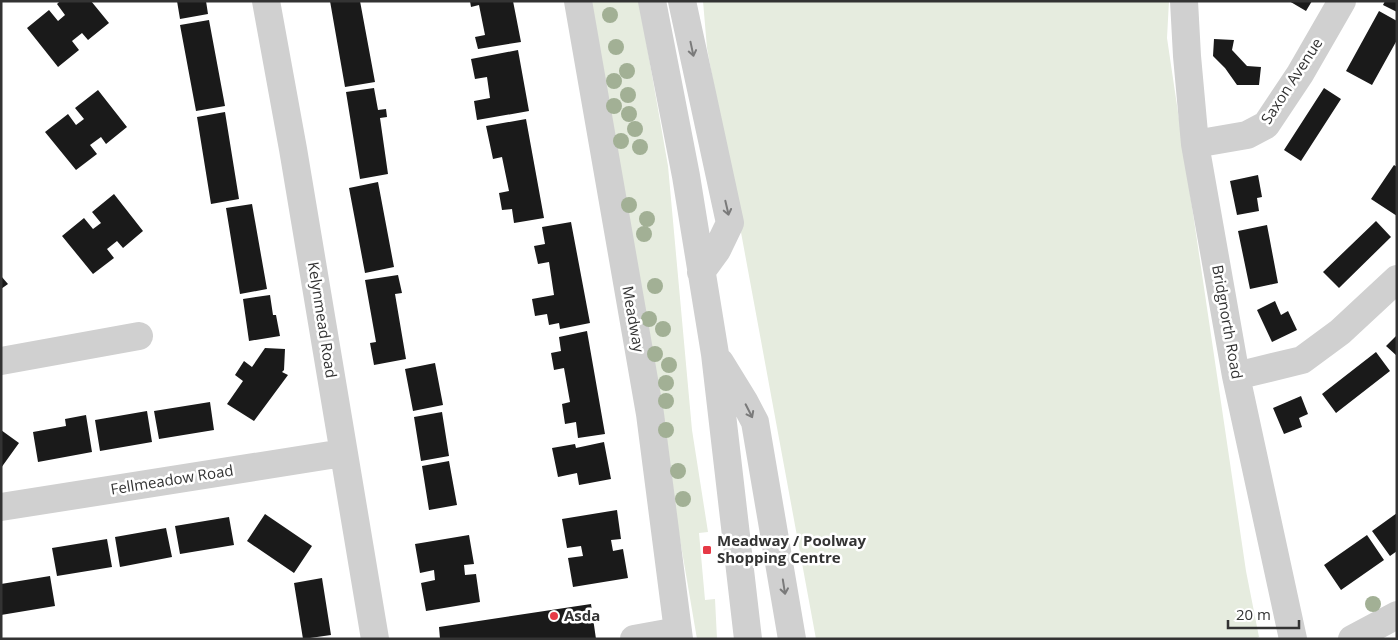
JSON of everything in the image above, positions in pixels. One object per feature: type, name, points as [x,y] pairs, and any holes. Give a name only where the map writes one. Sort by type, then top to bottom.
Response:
[{"type":"street","name":"Kelynmead Road","points":[[266,1],[294,149],[375,639]]},
{"type":"street","name":"Meadway","points":[[578,1],[650,414],[679,635]]},
{"type":"street","points":[[652,1],[686,176],[715,354],[748,639]]},
{"type":"street","points":[[682,1],[730,223],[717,250],[701,272]]},
{"type":"street","name":"Bridgnorth Road","points":[[1184,1],[1187,56],[1196,144],[1236,376],[1293,639]]},
{"type":"street","name":"Saxon Avenue","points":[[1196,144],[1247,135],[1266,125],[1300,74],[1342,1]]},
{"type":"street","points":[[1236,376],[1302,360],[1340,332],[1397,279]]},
{"type":"street","points":[[1,360],[139,336]]},
{"type":"street","points":[[715,354],[755,422],[792,639]]},
{"type":"street","name":"Fellmeadow Road","points":[[1,508],[344,453]]},
{"type":"street","points":[[1352,639],[1397,615]]},
{"type":"street","points":[[634,639],[679,635]]},
{"type":"shaded area","points":[[588,1],[639,1],[668,166],[692,430],[708,532],[699,533],[705,600],[715,599],[717,639],[697,639]]},
{"type":"shaded area","points":[[703,1],[1169,1],[1167,38],[1246,571],[1259,637],[1254,639],[816,639],[707,48]]},
{"type":"building","points":[[60,1],[91,1],[109,23],[88,40],[82,33],[72,41],[79,50],[58,67],[27,28],[49,10],[58,21],[65,15],[57,4]]},
{"type":"building","points":[[177,1],[206,1],[208,14],[180,19]]},
{"type":"building","points":[[330,1],[360,1],[375,82],[345,87]]},
{"type":"building","points":[[470,1],[513,1],[521,42],[478,49],[475,37],[485,35],[479,5],[471,7]]},
{"type":"building","points":[[1289,1],[1312,1],[1306,11]]},
{"type":"building","points":[[1385,1],[1397,1],[1397,12],[1383,5]]},
{"type":"building","points":[[1379,11],[1397,21],[1397,40],[1372,85],[1346,71]]},
{"type":"building","points":[[209,20],[225,106],[196,111],[180,25]]},
{"type":"building","points":[[1214,39],[1234,40],[1232,50],[1247,66],[1261,67],[1259,85],[1237,85],[1225,68],[1213,56]]},
{"type":"building","points":[[518,50],[529,111],[477,120],[474,101],[490,98],[487,77],[475,79],[471,59]]},
{"type":"building","points":[[374,88],[378,110],[386,109],[387,117],[380,118],[388,174],[360,179],[346,92]]},
{"type":"building","points":[[1324,88],[1341,99],[1301,161],[1284,150]]},
{"type":"building","points":[[98,90],[127,127],[106,144],[101,137],[90,145],[97,154],[76,170],[45,132],[68,114],[76,125],[84,119],[75,108]]},
{"type":"building","points":[[225,112],[239,199],[211,204],[197,117]]},
{"type":"building","points":[[526,119],[544,218],[514,223],[512,209],[502,210],[499,193],[509,191],[502,157],[493,159],[486,126]]},
{"type":"building","points":[[1394,165],[1397,167],[1397,216],[1371,199]]},
{"type":"building","points":[[1258,175],[1262,197],[1257,198],[1259,211],[1237,215],[1230,181]]},
{"type":"building","points":[[378,182],[394,267],[365,273],[349,188]]},
{"type":"building","points":[[114,194],[143,231],[123,248],[117,241],[107,249],[114,258],[93,274],[62,236],[84,218],[93,229],[101,223],[92,212]]},
{"type":"building","points":[[252,204],[267,289],[240,294],[226,208]]},
{"type":"building","points":[[1376,221],[1391,237],[1339,288],[1323,272]]},
{"type":"building","points":[[571,222],[590,323],[560,329],[559,323],[549,325],[547,314],[535,316],[532,299],[554,295],[549,262],[538,264],[534,246],[545,244],[542,227]]},
{"type":"building","points":[[1267,225],[1278,283],[1250,289],[1238,231]]},
{"type":"building","points":[[398,275],[402,293],[395,294],[406,359],[374,365],[370,343],[376,342],[365,280]]},
{"type":"building","points":[[1,276],[8,284],[1,289]]},
{"type":"building","points":[[270,295],[273,315],[276,315],[280,336],[249,341],[243,299]]},
{"type":"building","points":[[1275,301],[1281,315],[1288,311],[1297,330],[1272,342],[1257,310]]},
{"type":"building","points":[[587,331],[605,434],[578,438],[576,422],[565,424],[562,404],[570,402],[564,368],[554,370],[551,353],[561,351],[559,337]]},
{"type":"building","points":[[1397,335],[1397,356],[1386,346]]},
{"type":"building","points":[[265,348],[285,349],[284,370],[282,372],[288,375],[254,421],[227,404],[243,381],[235,375],[244,361],[252,367]]},
{"type":"building","points":[[1376,352],[1390,371],[1336,413],[1322,394]]},
{"type":"building","points":[[435,363],[443,405],[413,411],[405,369]]},
{"type":"building","points":[[1301,396],[1308,414],[1299,418],[1302,427],[1284,434],[1273,408]]},
{"type":"building","points":[[210,402],[214,430],[159,439],[154,411]]},
{"type":"building","points":[[147,411],[152,442],[100,451],[95,420]]},
{"type":"building","points":[[442,412],[449,456],[421,461],[414,417]]},
{"type":"building","points":[[86,415],[92,452],[38,462],[33,432],[66,426],[65,419]]},
{"type":"building","points":[[1,430],[19,443],[1,468]]},
{"type":"building","points":[[604,442],[611,479],[579,485],[577,473],[558,477],[552,448],[575,444],[576,448]]},
{"type":"building","points":[[449,461],[457,505],[429,510],[422,466]]},
{"type":"building","points":[[617,510],[621,539],[611,540],[613,551],[623,549],[628,578],[573,587],[568,558],[583,556],[581,546],[567,548],[562,519]]},
{"type":"building","points":[[1397,513],[1397,551],[1390,556],[1372,531]]},
{"type":"building","points":[[265,514],[312,546],[294,573],[247,541]]},
{"type":"building","points":[[229,517],[234,545],[180,554],[175,526]]},
{"type":"building","points":[[166,528],[172,557],[120,567],[115,537]]},
{"type":"building","points":[[469,535],[474,564],[464,565],[465,575],[476,574],[480,602],[426,611],[421,583],[435,580],[434,570],[420,573],[415,544]]},
{"type":"building","points":[[1367,535],[1384,560],[1341,590],[1324,565]]},
{"type":"building","points":[[107,539],[112,567],[57,576],[52,548]]},
{"type":"building","points":[[50,576],[55,606],[1,615],[1,584]]},
{"type":"building","points":[[322,578],[331,635],[303,639],[294,583]]},
{"type":"building","name":"Asda","points":[[591,604],[596,639],[440,639],[439,627]]},
{"type":"place","name":"Meadway / Poolway Shopping Centre","points":[[707,550]]},
{"type":"place","name":"Asda","points":[[554,616]]}]
